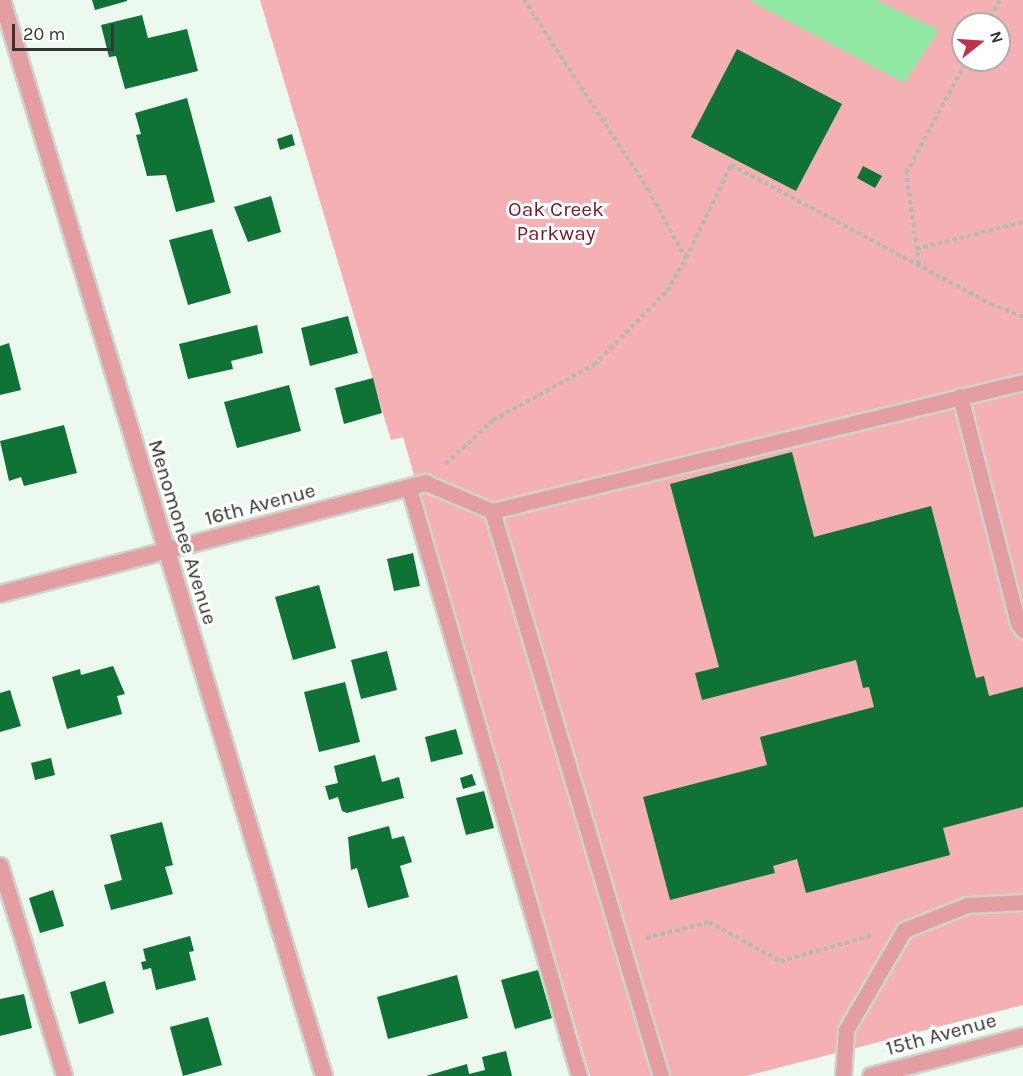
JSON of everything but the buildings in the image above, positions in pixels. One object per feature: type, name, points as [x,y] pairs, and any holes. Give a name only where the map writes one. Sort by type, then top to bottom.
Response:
[{"type":"street","name":"Menomonee Avenue","points":[[2,0],[165,553],[324,1076]]},
{"type":"street","name":"16th Avenue","points":[[0,594],[165,553],[426,483]]},
{"type":"street","name":"15th Avenue","points":[[871,1076],[1023,1036]]},
{"type":"lane","points":[[426,483],[492,511],[1023,382]]},
{"type":"lane","points":[[960,396],[1018,623],[1023,630]]},
{"type":"lane","points":[[409,488],[579,1076]]},
{"type":"lane","points":[[492,511],[661,1076]]},
{"type":"lane","points":[[0,865],[64,1076]]},
{"type":"lane","points":[[843,1076],[846,1030],[904,930],[967,905],[1023,902]]},
{"type":"path","points":[[524,0],[649,191],[686,259]]},
{"type":"path","points":[[919,264],[906,173],[961,72]]},
{"type":"path","points":[[426,483],[493,420],[594,365],[668,291],[731,165],[1023,317]]},
{"type":"path","points":[[916,249],[1023,222]]},
{"type":"path","points":[[622,944],[709,922],[780,961],[877,934]]},
{"type":"green space","name":"Oak Creek Parkway","points":[[260,0],[1023,0],[1023,1005],[746,1076],[590,1076],[403,437],[391,440]]},
{"type":"shaded area","points":[[749,0],[876,0],[939,30],[904,83]]}]
